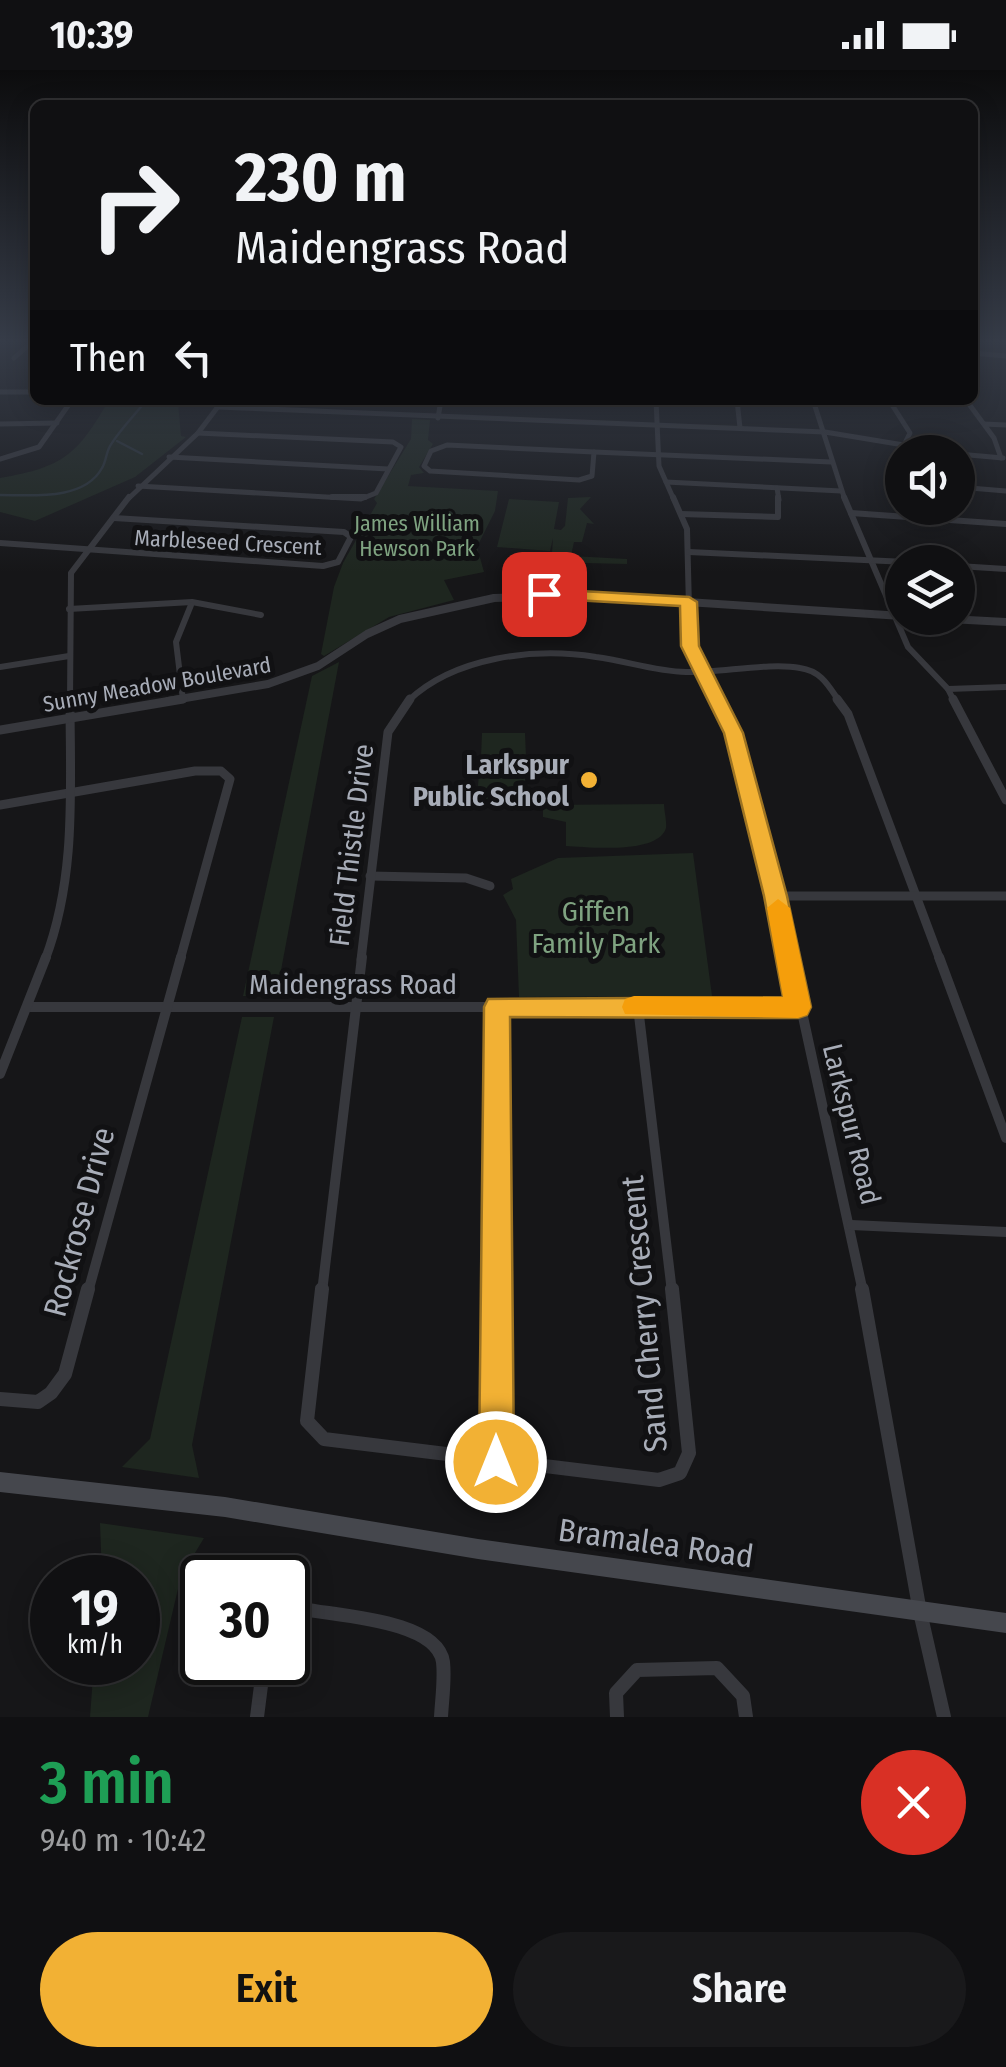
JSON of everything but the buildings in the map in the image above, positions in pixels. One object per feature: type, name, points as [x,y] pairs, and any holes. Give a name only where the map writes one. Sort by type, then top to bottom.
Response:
[{"type":"main road","name":"Bramalea Road","points":[[0,1482],[225,1507],[478,1549],[1006,1623]]},
{"type":"street","points":[[0,459],[39,447],[59,419]]},
{"type":"street","points":[[0,1074],[57,928],[69,871],[71,573],[138,486],[198,433],[208,419]]},
{"type":"street","points":[[470,419],[825,432],[885,444]]},
{"type":"street","points":[[658,419],[656,454],[681,514],[689,552],[689,602]]},
{"type":"street","points":[[739,419],[740,428]]},
{"type":"street","points":[[820,419],[841,491],[885,587]]},
{"type":"street","points":[[980,419],[1004,458]]},
{"type":"street","points":[[0,424],[56,423]]},
{"type":"street","points":[[984,424],[1006,425]]},
{"type":"street","points":[[138,486],[361,499],[376,493],[401,447],[198,433]]},
{"type":"street","points":[[594,451],[592,476],[579,480],[430,471],[424,466],[431,451],[447,445],[594,451],[831,462]]},
{"type":"street","points":[[975,455],[1004,458]]},
{"type":"street","points":[[169,457],[388,469]]},
{"type":"street","points":[[666,482],[841,491]]},
{"type":"street","points":[[681,514],[778,517],[782,514],[777,488]]},
{"type":"street","points":[[975,488],[1006,491]]},
{"type":"street","points":[[851,513],[885,515]]},
{"type":"street","name":"Marbleseed Crescent","points":[[87,551],[323,566],[338,562],[351,537],[344,532],[114,518]]},
{"type":"street","points":[[975,522],[1006,524]]},
{"type":"street","points":[[0,543],[87,551]]},
{"type":"street","points":[[689,552],[885,561]]},
{"type":"street","points":[[975,567],[1006,569]]},
{"type":"street","name":"Sunny Meadow Boulevard","points":[[0,730],[281,680],[318,666],[391,622],[478,601],[562,594],[885,615]]},
{"type":"street","points":[[69,610],[132,600],[234,606],[261,614]]},
{"type":"street","name":"Larkspur Road","points":[[689,602],[690,646],[734,733],[776,896],[798,1007],[851,1226],[920,1612]]},
{"type":"street","points":[[183,700],[176,642],[192,604]]},
{"type":"street","points":[[975,620],[1006,622]]},
{"type":"street","points":[[905,635],[908,647],[948,689],[1006,800]]},
{"type":"street","name":"Field Thistle Drive","points":[[354,1007],[391,720],[430,685],[460,668],[538,653],[604,657],[650,670],[701,672]]},
{"type":"street","points":[[0,667],[68,656]]},
{"type":"street","points":[[701,672],[799,668],[821,675],[848,714],[1006,1138]]},
{"type":"street","points":[[948,689],[1006,688]]},
{"type":"street","points":[[0,806],[195,772],[221,770],[230,780],[166,1006]]},
{"type":"street","points":[[370,876],[466,878],[490,886]]},
{"type":"street","points":[[776,896],[1006,896]]},
{"type":"street","name":"Rockrose Drive","points":[[0,1399],[32,1404],[44,1401],[65,1374],[166,1006]]},
{"type":"street","name":"Maidengrass Road","points":[[27,1007],[798,1007]]},
{"type":"street","name":"Sand Cherry Crescent","points":[[354,1007],[306,1421],[324,1439],[658,1480],[674,1478],[684,1471],[688,1453],[652,1099],[638,1007]]},
{"type":"street","points":[[496,1462],[497,1007]]},
{"type":"street","points":[[851,1226],[1006,1232]]},
{"type":"street","points":[[310,1611],[396,1627],[433,1640],[442,1659],[441,1717]]},
{"type":"street","points":[[920,1612],[944,1717]]},
{"type":"street","points":[[617,1717],[616,1693],[637,1670],[718,1668],[743,1696],[746,1717]]},
{"type":"street","points":[[257,1717],[261,1685]]},
{"type":"green space","points":[[97,419],[179,419],[181,436],[186,437],[135,477],[35,521],[0,512],[0,478],[54,463],[87,434]]},
{"type":"green space","name":"James William Hewson Park","points":[[412,419],[430,420],[428,440],[433,444],[419,467],[424,473],[411,475],[408,486],[498,491],[495,511],[477,547],[484,572],[444,580],[454,600],[389,617],[324,656],[321,654],[334,587],[377,503],[374,499],[411,439]]},
{"type":"green space","points":[[591,497],[580,509],[594,524],[587,523],[582,542],[574,542],[571,556],[627,559],[627,564],[539,562],[540,553],[552,553],[553,538],[550,551],[497,547],[509,499],[559,502],[554,529],[561,530],[565,526],[568,498]]},
{"type":"green space","points":[[339,662],[276,997],[243,996],[312,676]]},
{"type":"green space","points":[[482,733],[525,733],[526,757],[481,757]]},
{"type":"green space","points":[[479,773],[525,773],[525,800],[477,799]]},
{"type":"green space","points":[[664,804],[666,828],[660,837],[621,848],[566,846],[566,822],[543,817],[543,805]]},
{"type":"green space","name":"Giffen Family Park","points":[[693,853],[712,996],[519,997],[516,920],[503,895],[513,889],[511,879],[558,858]]},
{"type":"green space","points":[[242,1017],[274,1017],[192,1445],[199,1478],[122,1467],[150,1439]]},
{"type":"green space","points":[[100,1523],[204,1538],[194,1555],[180,1555],[180,1580],[160,1666],[160,1555],[101,1555]]},
{"type":"green space","points":[[92,1685],[155,1685],[148,1717],[90,1717]]},
{"type":"waterway","points":[[0,495],[56,494],[83,486],[102,468],[110,446],[131,419]]},
{"type":"waterway","points":[[117,441],[142,454]]},
{"type":"slow traffic","points":[[634,1007],[798,1007],[778,908]]},
{"type":"place","name":"Larkspur Public School","points":[[589,780]]},
{"type":"route","points":[[496,1462],[497,1007],[798,1007],[776,896],[751,812],[734,733],[690,646],[689,602],[544,594]]}]
